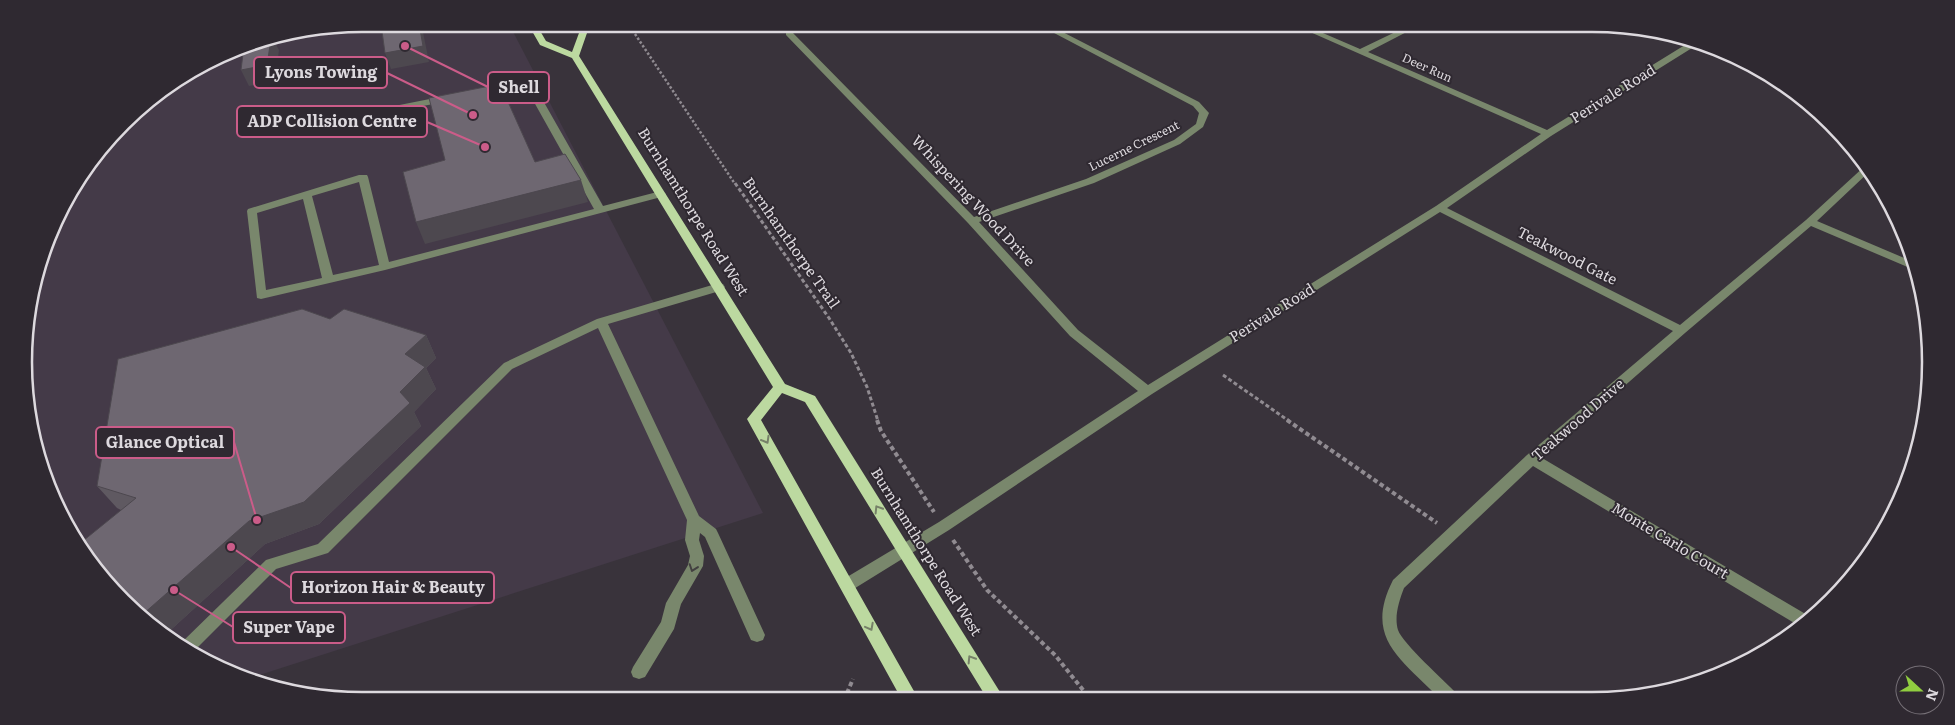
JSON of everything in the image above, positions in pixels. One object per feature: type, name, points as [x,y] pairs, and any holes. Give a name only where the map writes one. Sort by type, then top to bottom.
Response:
[{"type":"main road","points":[[537,32],[543,43],[575,56],[582,32]]},
{"type":"main road","name":"Burnhamthorpe Road West","points":[[575,56],[780,386],[810,399],[992,692]]},
{"type":"main road","points":[[780,386],[754,419],[907,692]]},
{"type":"street","name":"Whispering Wood Drive","points":[[789,32],[972,221],[1074,333],[1147,391]]},
{"type":"street","name":"Lucerne Crescent","points":[[972,221],[1090,181],[1177,142],[1200,125],[1203,120],[1204,113],[1196,104],[1056,32]]},
{"type":"street","name":"Deer Run","points":[[1315,32],[1548,134]]},
{"type":"street","points":[[1361,52],[1402,32]]},
{"type":"street","name":"Perivale Road","points":[[847,584],[952,521],[1147,391],[1440,208],[1548,134],[1689,47]]},
{"type":"street","points":[[479,92],[528,83],[600,210]]},
{"type":"street","points":[[283,131],[459,96]]},
{"type":"street","name":"Teakwood Drive","points":[[1444,692],[1391,634],[1389,610],[1392,596],[1398,584],[1532,459],[1681,330],[1810,222],[1863,173]]},
{"type":"street","points":[[385,267],[363,177],[252,212],[261,295],[385,267],[661,194]]},
{"type":"street","points":[[307,194],[328,280]]},
{"type":"street","name":"Teakwood Gate","points":[[1440,208],[1681,330]]},
{"type":"street","points":[[1810,222],[1907,264]]},
{"type":"street","points":[[190,644],[271,564],[323,549],[508,366],[601,322],[719,288]]},
{"type":"street","points":[[601,322],[694,520],[712,534],[757,635]]},
{"type":"street","name":"Monte Carlo Court","points":[[1532,459],[1800,618]]},
{"type":"street","points":[[639,672],[668,624],[674,603],[695,566],[697,556],[692,540],[694,520]]},
{"type":"path","name":"Burnhamthorpe Trail","points":[[634,32],[851,353],[867,387],[881,431],[917,486]]},
{"type":"path","points":[[1223,375],[1452,533]]},
{"type":"path","points":[[958,548],[987,590],[1055,655],[1085,692]]},
{"type":"path","points":[[847,692],[853,679]]},
{"type":"shaded area","points":[[362,32],[513,32],[763,513],[256,675],[197,648],[145,611],[114,580],[88,546],[67,508],[50,469],[44,448],[35,406],[33,384],[32,362],[35,319],[50,256],[77,197],[114,145],[145,114],[179,88],[217,67],[256,50],[319,35]]},
{"type":"building","points":[[382,32],[420,32],[423,46],[385,53]]},
{"type":"building","points":[[270,46],[267,65],[241,70],[243,55]]},
{"type":"building","points":[[500,84],[535,162],[565,154],[581,180],[416,222],[403,172],[445,160],[429,98]]},
{"type":"building","points":[[302,309],[330,319],[344,309],[426,335],[405,354],[425,367],[400,392],[410,403],[304,502],[249,521],[146,612],[114,580],[84,540],[136,498],[97,486],[118,359]]},
{"type":"place","name":"Shell","points":[[405,46]]},
{"type":"place","name":"Lyons Towing","points":[[473,115]]},
{"type":"place","name":"ADP Collision Centre","points":[[485,147]]},
{"type":"place","name":"Glance Optical","points":[[257,520]]},
{"type":"place","name":"Horizon Hair & Beauty","points":[[231,547]]},
{"type":"place","name":"Super Vape","points":[[174,590]]}]
